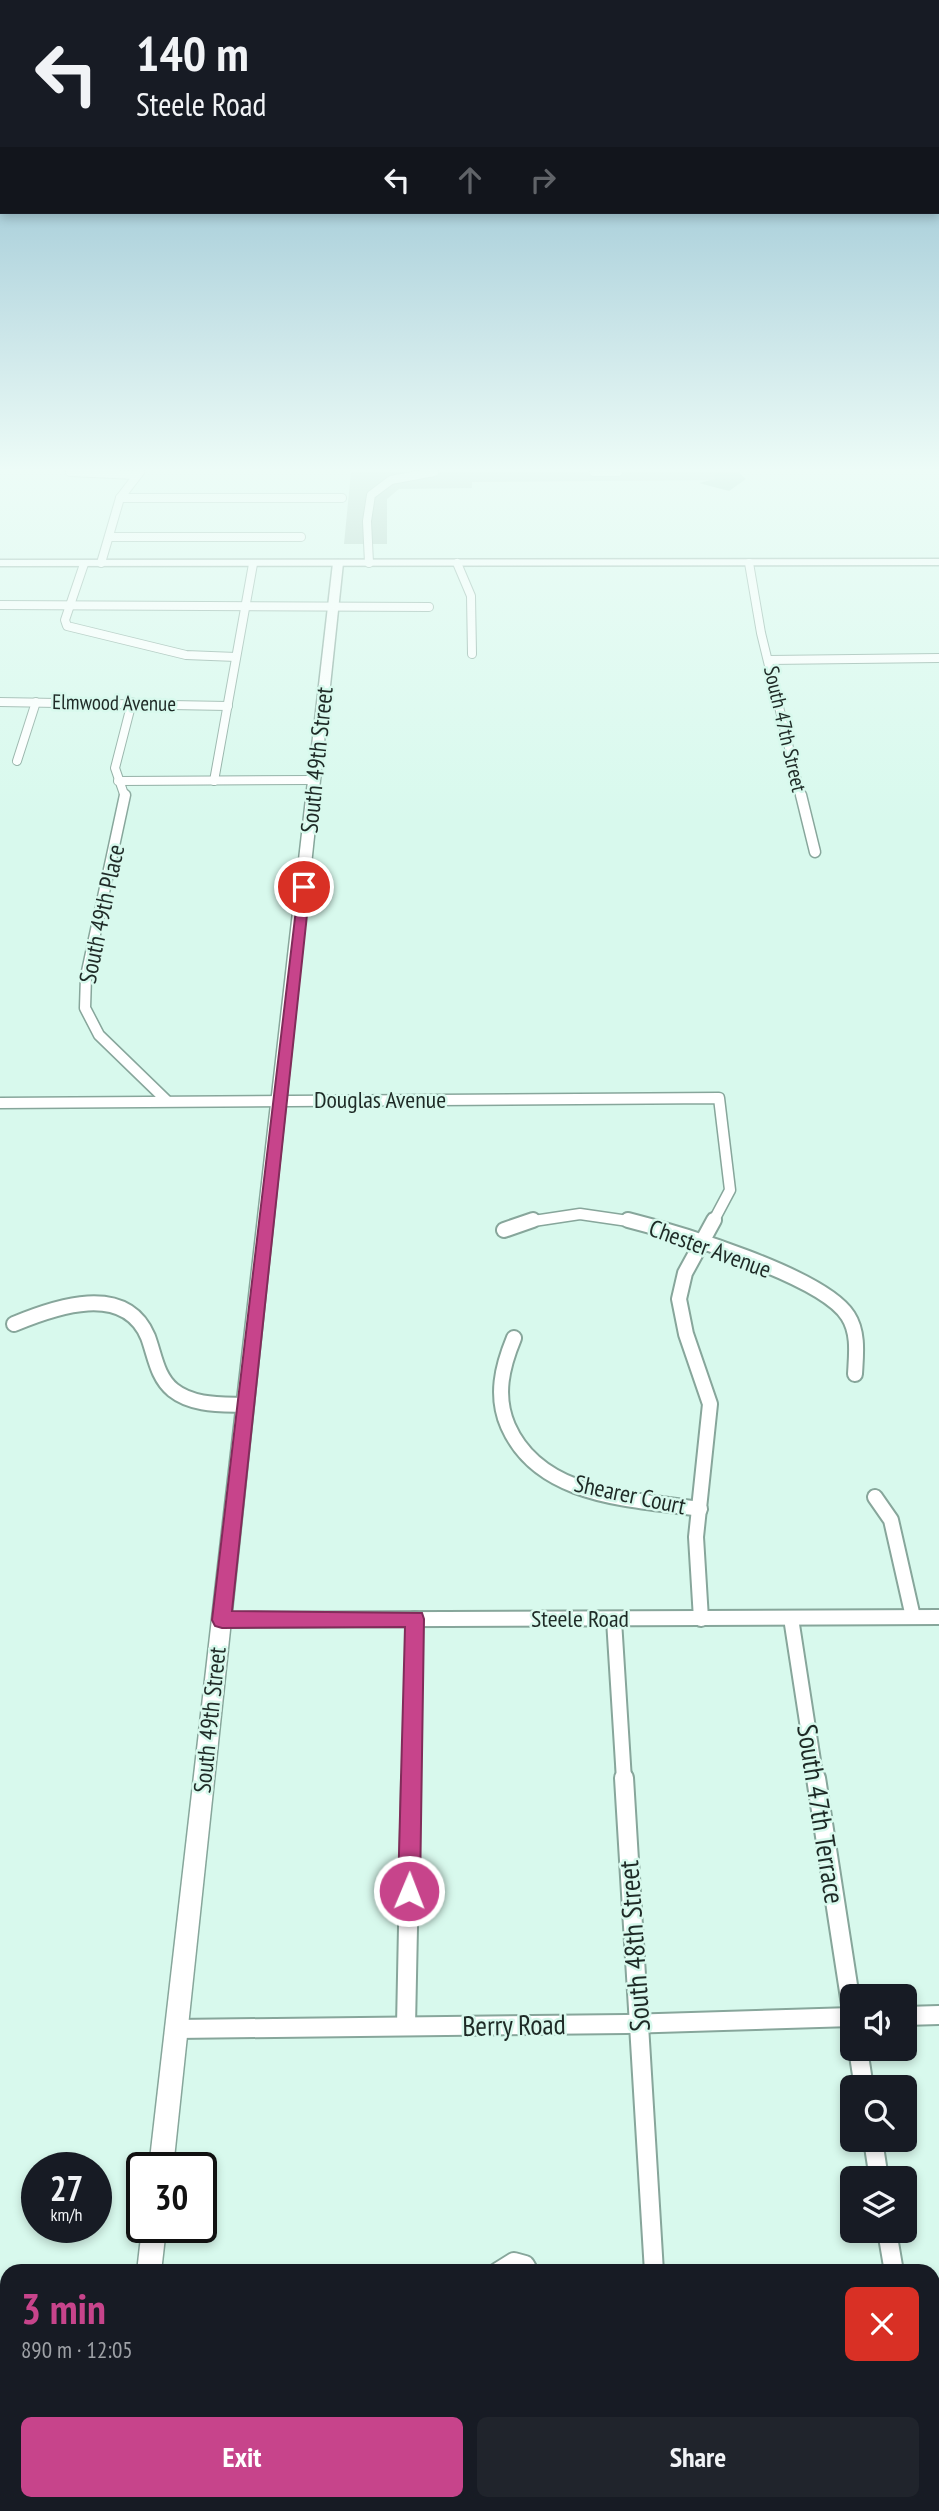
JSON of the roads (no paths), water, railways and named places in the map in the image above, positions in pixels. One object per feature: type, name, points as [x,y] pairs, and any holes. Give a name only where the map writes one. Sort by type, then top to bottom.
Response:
[{"type":"street","points":[[75,589],[65,620],[67,626],[186,655],[236,657]]},
{"type":"street","points":[[214,780],[248,589]]},
{"type":"street","name":"South 49th Street","points":[[163,2152],[335,589]]},
{"type":"street","points":[[468,589],[471,596],[472,654]]},
{"type":"street","name":"South 47th Street","points":[[752,589],[816,852]]},
{"type":"street","points":[[0,606],[334,604],[429,607]]},
{"type":"street","points":[[769,660],[939,658]]},
{"type":"street","name":"Elmwood Avenue","points":[[0,702],[132,702],[228,706]]},
{"type":"street","points":[[16,761],[36,702]]},
{"type":"street","name":"South 49th Place","points":[[132,702],[115,768],[118,781],[125,791],[126,803],[86,976],[85,1009],[99,1035],[166,1100]]},
{"type":"street","points":[[118,781],[315,780]]},
{"type":"street","name":"Douglas Avenue","points":[[0,1102],[719,1098],[730,1190],[701,1243]]},
{"type":"street","name":"Chester Avenue","points":[[504,1230],[535,1217],[594,1214],[641,1224],[701,1243],[797,1280],[845,1312],[857,1345],[855,1374]]},
{"type":"street","points":[[701,1243],[685,1273],[679,1299],[686,1334],[710,1404],[696,1537],[701,1619]]},
{"type":"street","points":[[14,1324],[44,1311],[70,1306],[100,1304],[122,1309],[143,1327],[158,1372],[170,1387],[183,1396],[199,1401],[246,1405]]},
{"type":"street","name":"Shearer Court","points":[[514,1338],[505,1355],[500,1410],[510,1431],[536,1465],[560,1480],[592,1489],[701,1509]]},
{"type":"street","points":[[875,1497],[891,1520],[913,1617]]},
{"type":"street","name":"Steele Road","points":[[222,1620],[939,1617]]},
{"type":"street","name":"South 47th Terrace","points":[[791,1618],[848,1984]]},
{"type":"street","points":[[406,2026],[415,1619]]},
{"type":"street","name":"South 48th Street","points":[[614,1620],[654,2264]]},
{"type":"street","points":[[917,2016],[939,2015]]},
{"type":"street","name":"Berry Road","points":[[176,2029],[639,2023],[840,2017]]},
{"type":"street","points":[[150,2264],[152,2243]]},
{"type":"street","points":[[889,2243],[893,2264]]}]
